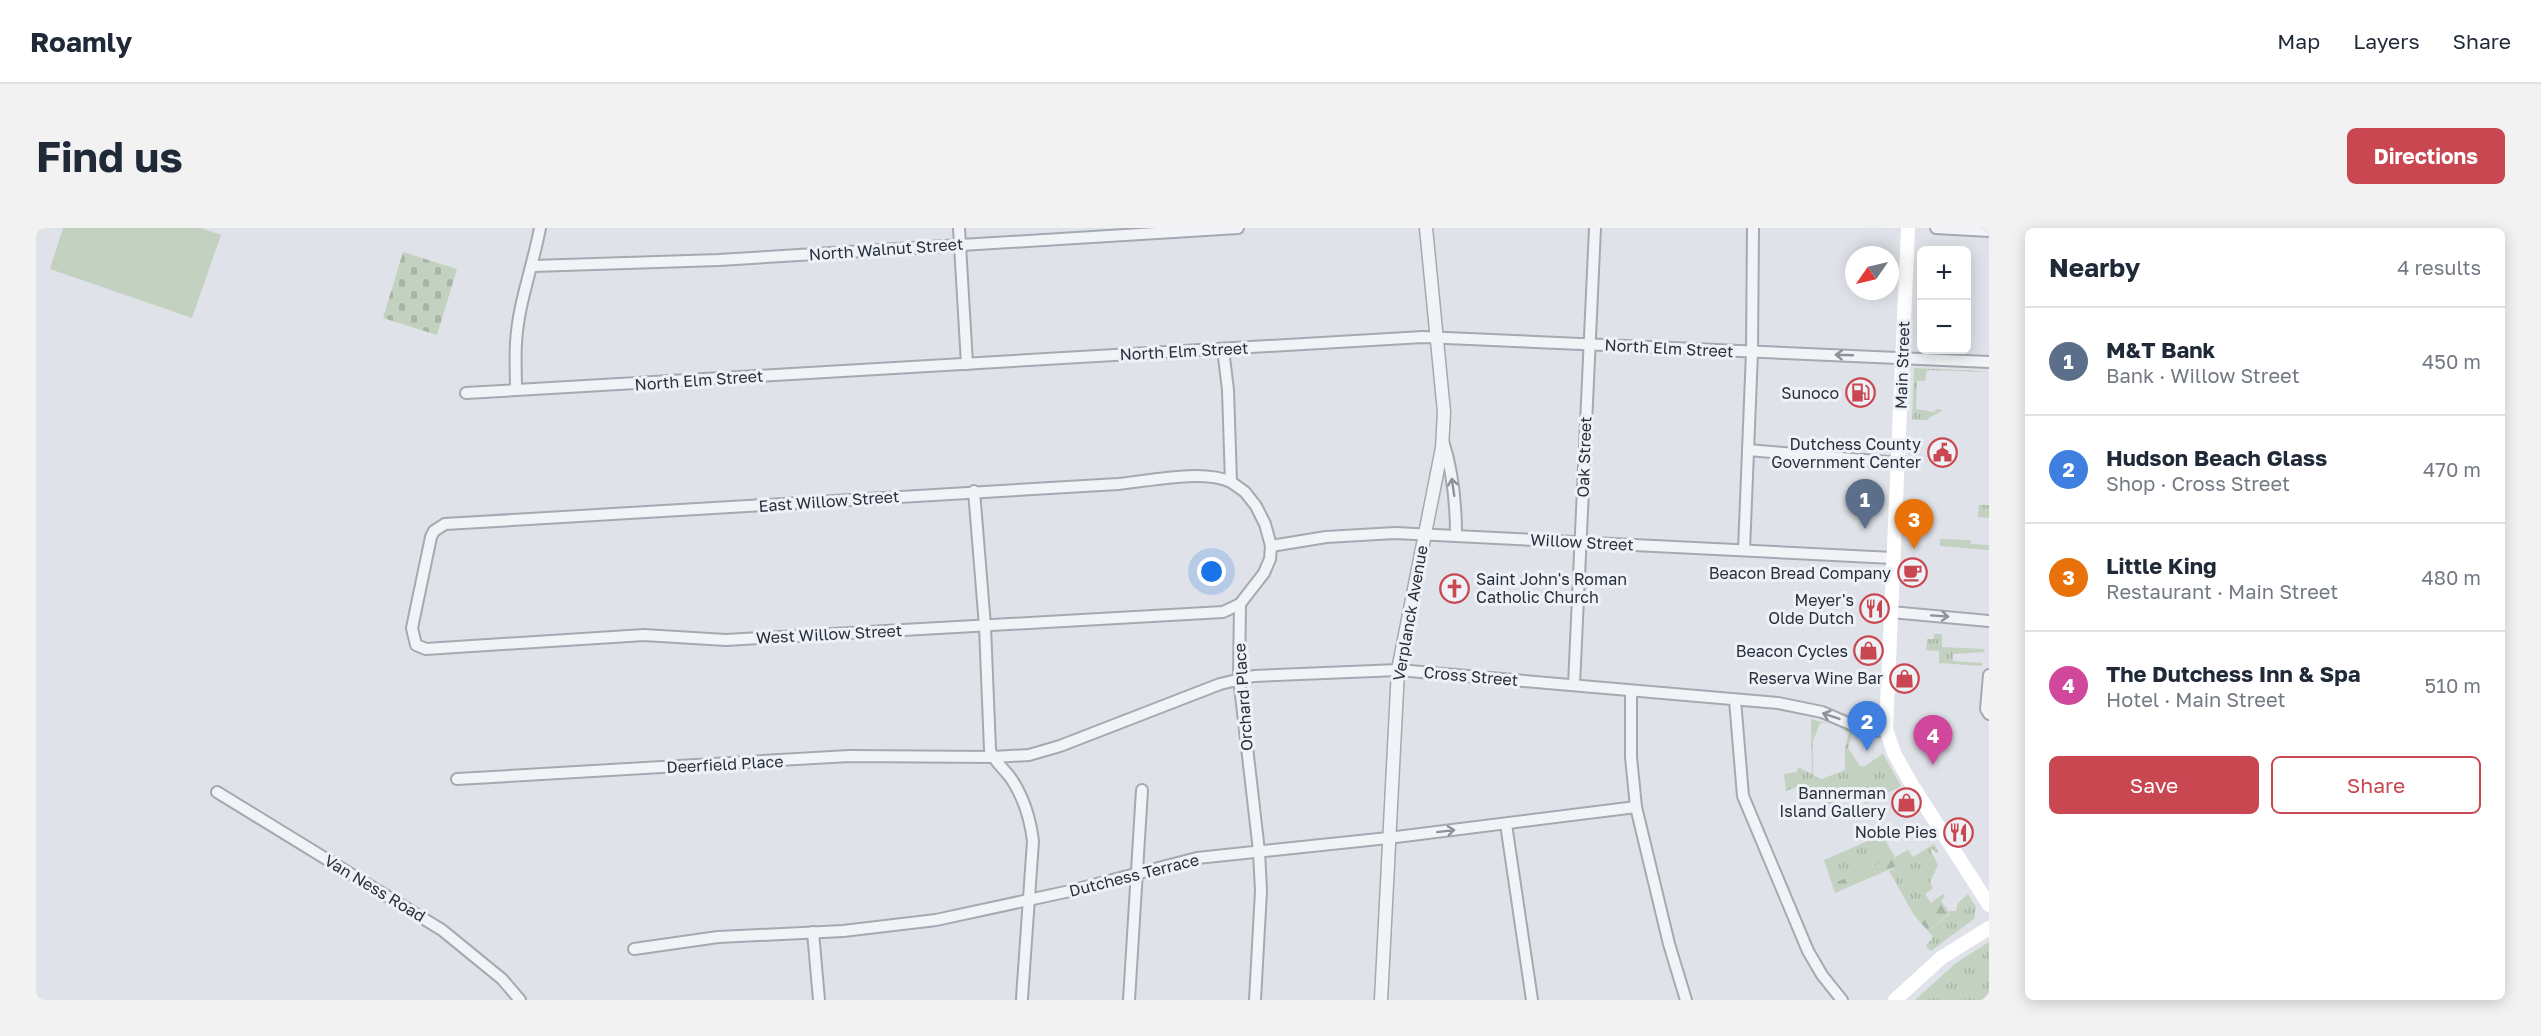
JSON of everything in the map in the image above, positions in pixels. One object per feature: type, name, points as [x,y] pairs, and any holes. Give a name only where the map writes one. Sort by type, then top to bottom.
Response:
[{"type":"main road","name":"Main Street","points":[[1908,228],[1886,729],[1894,753],[1912,785],[1985,888],[1989,905]]},
{"type":"main road","points":[[1895,1000],[1941,958],[1989,928]]},
{"type":"street","points":[[516,390],[516,342],[522,304],[533,266],[540,228]]},
{"type":"street","points":[[959,228],[967,364]]},
{"type":"street","name":"North Walnut Street","points":[[533,266],[719,260],[1238,228]]},
{"type":"street","name":"Verplanck Avenue","points":[[1381,1000],[1398,670],[1443,439],[1444,412],[1426,228]]},
{"type":"street","name":"Oak Street","points":[[1574,686],[1596,228]]},
{"type":"street","points":[[1744,550],[1752,352],[1752,228]]},
{"type":"street","points":[[1936,228],[1989,231]]},
{"type":"street","name":"North Elm Street","points":[[466,393],[1437,337],[1989,362]]},
{"type":"street","points":[[1223,349],[1228,390],[1231,482],[1245,492],[1256,507],[1265,524],[1271,546],[1270,559],[1264,573],[1240,604]]},
{"type":"street","points":[[1443,439],[1454,497],[1456,535]]},
{"type":"street","points":[[1748,450],[1898,463]]},
{"type":"street","name":"East Willow Street","points":[[416,645],[412,628],[431,537],[434,531],[445,524],[1118,484],[1202,476],[1220,477],[1231,482]]},
{"type":"street","points":[[974,491],[985,626],[990,748],[993,757],[1020,792],[1030,817],[1034,841],[1022,998]]},
{"type":"street","name":"Willow Street","points":[[1271,546],[1326,537],[1395,533],[1893,558]]},
{"type":"street","name":"West Willow Street","points":[[416,645],[426,649],[446,649],[644,635],[726,640],[1223,612],[1240,604]]},
{"type":"street","name":"Orchard Place","points":[[1240,604],[1239,678],[1259,851],[1261,891],[1255,1000]]},
{"type":"street","points":[[1891,612],[1989,621]]},
{"type":"street","name":"Cross Street","points":[[993,757],[1029,755],[1060,746],[1239,678],[1398,670],[1779,703],[1822,712],[1869,732],[1886,729]]},
{"type":"street","points":[[1989,675],[1986,709],[1989,714]]},
{"type":"street","points":[[1631,691],[1631,757],[1636,807],[1669,944],[1686,1000]]},
{"type":"street","points":[[1735,700],[1743,796],[1808,951],[1822,975],[1842,1000]]},
{"type":"street","name":"Deerfield Place","points":[[457,779],[849,756],[993,757]]},
{"type":"street","points":[[1129,1000],[1142,790]]},
{"type":"street","name":"Van Ness Road","points":[[217,792],[442,930],[502,979],[520,1000]]},
{"type":"street","name":"Dutchess Terrace","points":[[634,948],[718,937],[813,932],[936,920],[1070,891],[1197,858],[1388,838],[1636,807]]},
{"type":"street","points":[[1506,824],[1532,1000]]},
{"type":"street","points":[[813,932],[819,1000]]},
{"type":"green space","points":[[63,228],[201,228],[221,235],[192,318],[50,269]]},
{"type":"green space","points":[[403,252],[457,269],[437,335],[383,318]]},
{"type":"green space","points":[[1914,368],[1989,372],[1927,370],[1925,381],[1917,381],[1916,409],[1934,412],[1936,409],[1943,410],[1926,420],[1912,420]]},
{"type":"green space","points":[[1979,505],[1989,505],[1989,518],[1978,517]]},
{"type":"green space","points":[[1940,539],[1970,540],[1971,544],[1989,545],[1989,550],[1940,546]]},
{"type":"green space","points":[[1934,634],[1942,634],[1942,647],[1984,649],[1985,652],[1953,654],[1953,661],[1982,663],[1982,666],[1939,663],[1939,651],[1926,650],[1927,639],[1934,639]]},
{"type":"green space","points":[[1811,719],[1829,724],[1820,723],[1813,741],[1813,775],[1822,779],[1845,770],[1845,747],[1849,733],[1840,728],[1853,732],[1848,748],[1859,765],[1863,767],[1883,754],[1901,786],[1865,804],[1860,791],[1824,806],[1818,789],[1809,791],[1806,784],[1786,791],[1784,774],[1797,772],[1798,767],[1812,774]]},
{"type":"green space","points":[[1877,837],[1880,842],[1885,840],[1895,857],[1832,884],[1824,860]]},
{"type":"green space","points":[[1934,844],[1938,851],[1936,853],[1933,849],[1931,851],[1938,865],[1930,882],[1933,888],[1925,894],[1931,903],[1914,915],[1889,871],[1899,865],[1895,857],[1908,850],[1913,857]]},
{"type":"green space","points":[[1895,857],[1899,865],[1835,893],[1832,884]]},
{"type":"green space","points":[[1943,894],[1945,897],[1941,901],[1950,913],[1928,931],[1914,915]]},
{"type":"green space","points":[[1968,894],[1976,907],[1974,919],[1931,951],[1926,946],[1933,937],[1928,931],[1950,914],[1949,911],[1956,911],[1958,903]]},
{"type":"green space","points":[[1989,942],[1989,992],[1982,1000],[1915,1000],[1956,963]]},
{"type":"place","name":"Sunoco","points":[[1860,393]]},
{"type":"place","name":"Dutchess County Government Center","points":[[1942,453]]},
{"type":"place","name":"M&T Bank","points":[[1865,529]]},
{"type":"place","name":"Little King","points":[[1914,549]]},
{"type":"place","name":"Beacon Bread Company","points":[[1912,573]]},
{"type":"place","name":"Saint John's Roman Catholic Church","points":[[1455,588]]},
{"type":"place","name":"Meyer's Olde Dutch","points":[[1875,609]]},
{"type":"place","name":"Beacon Cycles","points":[[1869,651]]},
{"type":"place","name":"Reserva Wine Bar","points":[[1904,678]]},
{"type":"place","name":"Hudson Beach Glass","points":[[1867,751]]},
{"type":"place","name":"The Dutchess Inn & Spa","points":[[1933,765]]},
{"type":"place","name":"Bannerman Island Gallery","points":[[1907,802]]},
{"type":"place","name":"Noble Pies","points":[[1958,832]]}]
